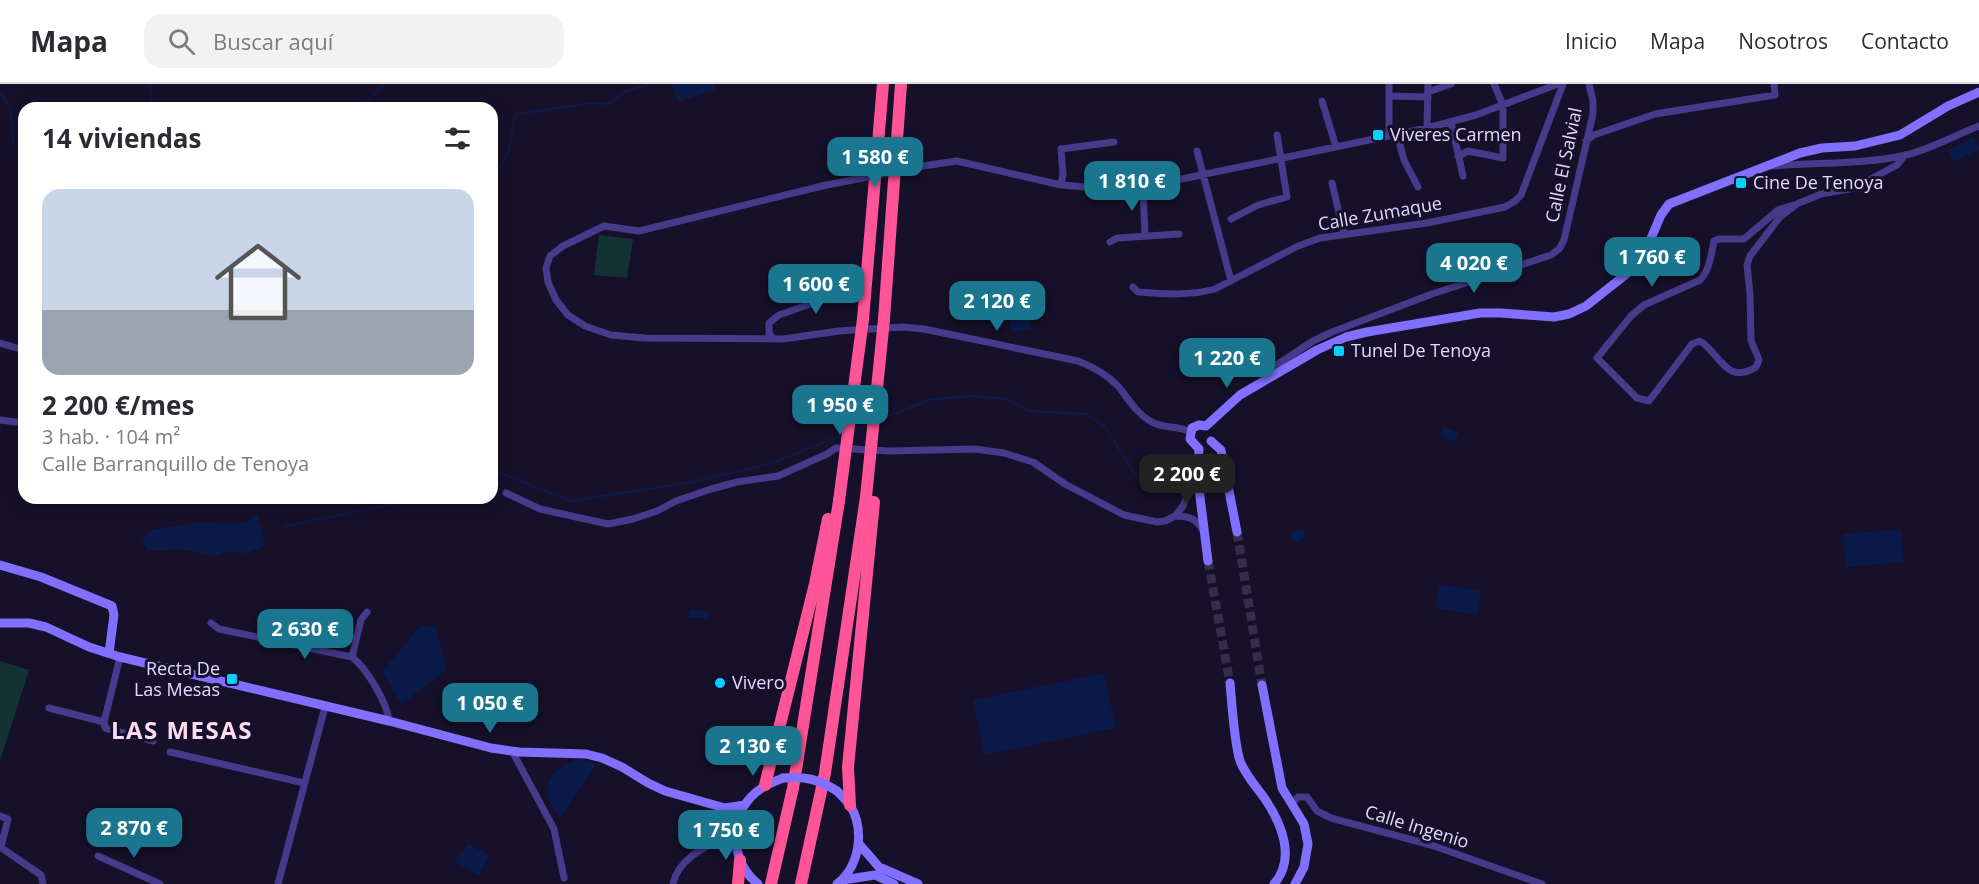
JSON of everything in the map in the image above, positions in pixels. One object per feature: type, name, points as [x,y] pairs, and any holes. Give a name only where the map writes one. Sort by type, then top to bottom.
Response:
[{"type":"highway","points":[[771,884],[793,788],[854,386],[883,84]]},
{"type":"highway","points":[[850,805],[848,767],[901,84]]},
{"type":"highway","points":[[801,884],[825,773],[870,496]]},
{"type":"highway","points":[[765,785],[835,500]]},
{"type":"highway","points":[[738,884],[740,860]]},
{"type":"main road","points":[[1208,561],[1197,473],[1199,449],[1192,442],[1191,432],[1195,426],[1206,426],[1240,395],[1317,350],[1346,337],[1480,313],[1554,317],[1569,314],[1586,306],[1634,268],[1650,245],[1661,215],[1669,204],[1800,153],[1822,148],[1855,146],[1900,135],[1948,106],[1979,92]]},
{"type":"main road","points":[[1199,449],[1211,441],[1212,434],[1206,426]]},
{"type":"main road","points":[[1211,441],[1221,450],[1237,532]]},
{"type":"main road","points":[[0,565],[41,577],[112,606],[114,615],[110,654]]},
{"type":"main road","points":[[0,623],[29,623],[46,627],[89,647],[120,657],[389,721],[491,748],[512,751],[570,752],[602,758],[665,791],[725,808],[745,805]]},
{"type":"main road","points":[[1230,683],[1239,758],[1246,774],[1266,800],[1279,824],[1286,848],[1286,863],[1280,878],[1274,884]]},
{"type":"main road","points":[[1262,685],[1282,788],[1304,824],[1308,844],[1304,867],[1295,884]]},
{"type":"main road","points":[[758,884],[751,878],[740,860],[736,844],[737,827],[745,805],[765,785],[783,778],[802,776],[821,781],[837,791],[850,805],[857,824],[859,844],[854,863],[840,882]]},
{"type":"main road","points":[[725,808],[737,827]]},
{"type":"main road","points":[[859,844],[879,867],[918,884]]},
{"type":"main road","points":[[840,882],[875,875],[894,884]]},
{"type":"street","points":[[1389,84],[1393,135],[1418,187]]},
{"type":"street","points":[[1389,96],[1428,91],[1451,84]]},
{"type":"street","points":[[1458,156],[1468,151],[1503,158],[1503,105],[1494,84]]},
{"type":"street","points":[[1191,432],[1183,428],[1172,428],[1150,422],[1099,370],[1078,361],[924,329],[902,327],[839,331],[783,339],[644,338],[611,335],[585,326],[568,315],[556,300],[548,282],[546,268],[550,256],[563,246],[604,226],[639,231],[822,186],[923,166],[957,161],[1061,185],[1098,188],[1143,187],[1427,128],[1503,105],[1544,86],[1557,84]]},
{"type":"street","name":"Calle Zumaque","points":[[1134,287],[1138,292],[1175,294],[1206,291],[1231,281],[1298,246],[1320,238],[1427,223],[1505,207],[1521,195],[1563,84]]},
{"type":"street","name":"Calle El Salvial","points":[[1267,381],[1272,368],[1313,341],[1432,294],[1551,255],[1559,249],[1564,240],[1593,114],[1589,84]]},
{"type":"street","points":[[1586,141],[1594,135],[1655,114],[1774,95],[1774,84]]},
{"type":"street","points":[[1427,128],[1428,91]]},
{"type":"street","points":[[1322,101],[1336,147]]},
{"type":"street","points":[[1451,122],[1463,176]]},
{"type":"street","points":[[1761,167],[1847,164],[1905,155],[1979,126]]},
{"type":"street","points":[[1231,219],[1258,205],[1287,197],[1277,135]]},
{"type":"street","points":[[1061,185],[1061,149],[1114,142]]},
{"type":"street","points":[[1197,151],[1231,281]]},
{"type":"street","points":[[1797,204],[1780,217],[1750,256],[1748,265],[1750,340],[1759,360],[1756,368],[1737,373],[1718,361],[1708,346],[1700,341],[1692,344],[1649,401],[1637,398],[1597,358],[1631,316],[1644,305],[1700,280],[1710,264],[1714,242],[1719,239],[1744,239],[1778,210],[1821,194],[1854,188],[1897,165],[1905,155]]},
{"type":"street","points":[[1332,183],[1344,234]]},
{"type":"street","points":[[1143,187],[1145,236]]},
{"type":"street","points":[[1110,242],[1117,238],[1179,234]]},
{"type":"street","points":[[1449,256],[1479,258],[1489,262],[1494,275]]},
{"type":"street","points":[[772,338],[769,333],[769,323],[780,315],[847,291]]},
{"type":"street","points":[[0,343],[18,348]]},
{"type":"street","points":[[0,420],[18,422]]},
{"type":"street","points":[[506,493],[540,509],[608,524],[633,519],[657,511],[676,501],[737,482],[778,476],[836,448],[889,451],[975,449],[1004,453],[1033,462],[1065,484],[1124,515],[1156,522],[1175,516],[1183,506],[1197,473]]},
{"type":"street","points":[[1175,516],[1189,516],[1204,532]]},
{"type":"street","points":[[352,657],[361,620],[367,612]]},
{"type":"street","points":[[211,623],[219,629],[352,657],[361,664],[388,711],[389,721]]},
{"type":"street","points":[[120,657],[104,722],[105,728],[153,741]]},
{"type":"street","points":[[278,884],[325,707]]},
{"type":"street","points":[[50,708],[104,722]]},
{"type":"street","points":[[512,751],[554,829],[564,878]]},
{"type":"street","points":[[170,752],[304,783]]},
{"type":"street","name":"Calle Ingenio","points":[[1292,804],[1298,796],[1306,797],[1317,811],[1331,818],[1431,844],[1542,884]]},
{"type":"street","points":[[0,816],[8,819],[0,847],[41,875],[43,884]]},
{"type":"street","points":[[673,884],[683,866],[693,855],[719,841],[737,827]]},
{"type":"street","points":[[719,841],[736,844]]},
{"type":"street","points":[[98,856],[160,884]]},
{"type":"green space","points":[[599,235],[633,239],[627,278],[594,275]]},
{"type":"green space","points":[[0,661],[29,670],[0,761]]},
{"type":"water","points":[[672,84],[713,84],[715,90],[678,102]]},
{"type":"water","points":[[1974,136],[1979,149],[1955,162],[1948,150]]},
{"type":"water","points":[[1011,319],[1031,319],[1031,330],[1011,331]]},
{"type":"water","points":[[1444,427],[1459,433],[1455,442],[1440,435]]},
{"type":"water","points":[[258,515],[265,546],[247,553],[225,552],[215,556],[185,550],[148,551],[142,542],[150,530],[205,522],[226,525],[246,522]]},
{"type":"water","points":[[1303,528],[1306,538],[1294,542],[1290,532]]},
{"type":"water","points":[[1901,529],[1903,562],[1846,567],[1843,534]]},
{"type":"water","points":[[1439,584],[1481,591],[1477,615],[1435,608]]},
{"type":"water","points":[[689,609],[708,610],[708,618],[689,617]]},
{"type":"water","points":[[436,626],[446,670],[402,704],[382,672],[419,627]]},
{"type":"water","points":[[1104,673],[1116,728],[984,755],[973,700]]},
{"type":"water","points":[[576,760],[588,761],[596,765],[560,817],[549,800],[548,786],[558,770]]},
{"type":"water","points":[[468,844],[489,855],[479,875],[454,862]]},
{"type":"waterway","points":[[150,84],[152,102]]},
{"type":"waterway","points":[[367,102],[384,84]]},
{"type":"waterway","points":[[498,169],[507,155],[513,124],[518,114],[591,103],[607,104],[622,93],[648,84]]},
{"type":"waterway","points":[[0,92],[10,108],[13,142],[18,150]]},
{"type":"waterway","points":[[879,420],[929,400],[969,396],[1007,399],[1029,411],[1086,414],[1105,427],[1135,474],[1156,495]]},
{"type":"waterway","points":[[854,430],[868,424]]},
{"type":"waterway","points":[[498,472],[571,501],[692,482],[769,464],[843,435]]},
{"type":"waterway","points":[[285,526],[394,504]]},
{"type":"tunnel","points":[[1237,532],[1262,685]]},
{"type":"tunnel","points":[[1208,561],[1230,683]]},
{"type":"place","name":"Viveres Carmen","points":[[1378,135]]},
{"type":"place","name":"Cine De Tenoya","points":[[1741,183]]},
{"type":"place","name":"Tunel De Tenoya","points":[[1339,351]]},
{"type":"place","name":"Recta De Las Mesas","points":[[232,679]]},
{"type":"place","name":"Vivero","points":[[720,683]]},
{"type":"district","name":"LAS MESAS","points":[[182,731]]}]
